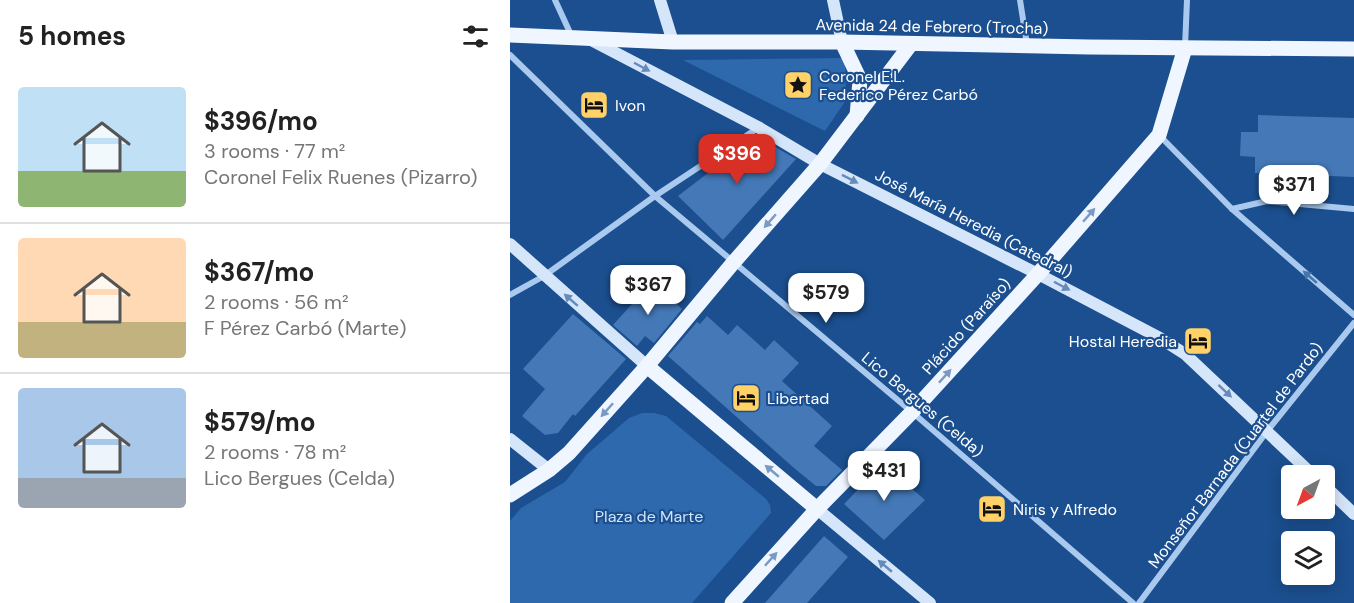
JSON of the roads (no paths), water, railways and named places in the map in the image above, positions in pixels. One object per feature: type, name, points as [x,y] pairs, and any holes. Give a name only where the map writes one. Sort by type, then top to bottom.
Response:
[{"type":"main road","name":"Avenida 24 de Febrero (Trocha)","points":[[510,35],[673,42],[1354,49]]},
{"type":"main road","points":[[842,42],[860,80],[857,116]]},
{"type":"main road","points":[[510,495],[549,470],[569,453],[647,366],[820,164],[911,44]]},
{"type":"main road","name":"Plácido (Paraíso)","points":[[732,603],[1038,274],[1159,135],[1185,48]]},
{"type":"main road","points":[[647,366],[817,509]]},
{"type":"street","points":[[555,0],[572,38]]},
{"type":"street","points":[[660,0],[673,42]]},
{"type":"street","points":[[832,0],[842,42]]},
{"type":"street","points":[[1020,0],[1027,45]]},
{"type":"street","points":[[1185,48],[1187,0]]},
{"type":"street","name":"José María Heredia (Catedral)","points":[[590,39],[758,128],[820,164],[1160,338],[1185,354],[1303,465]]},
{"type":"street","name":"Lico Bergues (Celda)","points":[[510,55],[655,196],[912,412],[1133,603]]},
{"type":"street","points":[[510,296],[544,276],[655,196],[758,128]]},
{"type":"street","points":[[1159,135],[1232,209],[1354,315]]},
{"type":"street","points":[[1232,209],[1267,201],[1354,209]]},
{"type":"street","points":[[510,244],[647,366]]},
{"type":"street","name":"Monseñor Barnada (Cuartel de Pardo)","points":[[1139,603],[1268,430],[1354,323]]},
{"type":"street","points":[[510,440],[549,470]]},
{"type":"street","points":[[1335,496],[1354,514]]},
{"type":"street","points":[[817,509],[930,603]]},
{"type":"place","name":"Coronel E.L. Federico Pérez Carbó","points":[[798,85]]},
{"type":"place","name":"Ivon","points":[[594,105]]},
{"type":"place","name":"Hostal Heredia","points":[[1198,341]]},
{"type":"place","name":"Libertad","points":[[746,398]]},
{"type":"place","name":"Niris y Alfredo","points":[[992,509]]},
{"type":"park label","name":"Plaza de Marte","points":[[649,516]]}]
